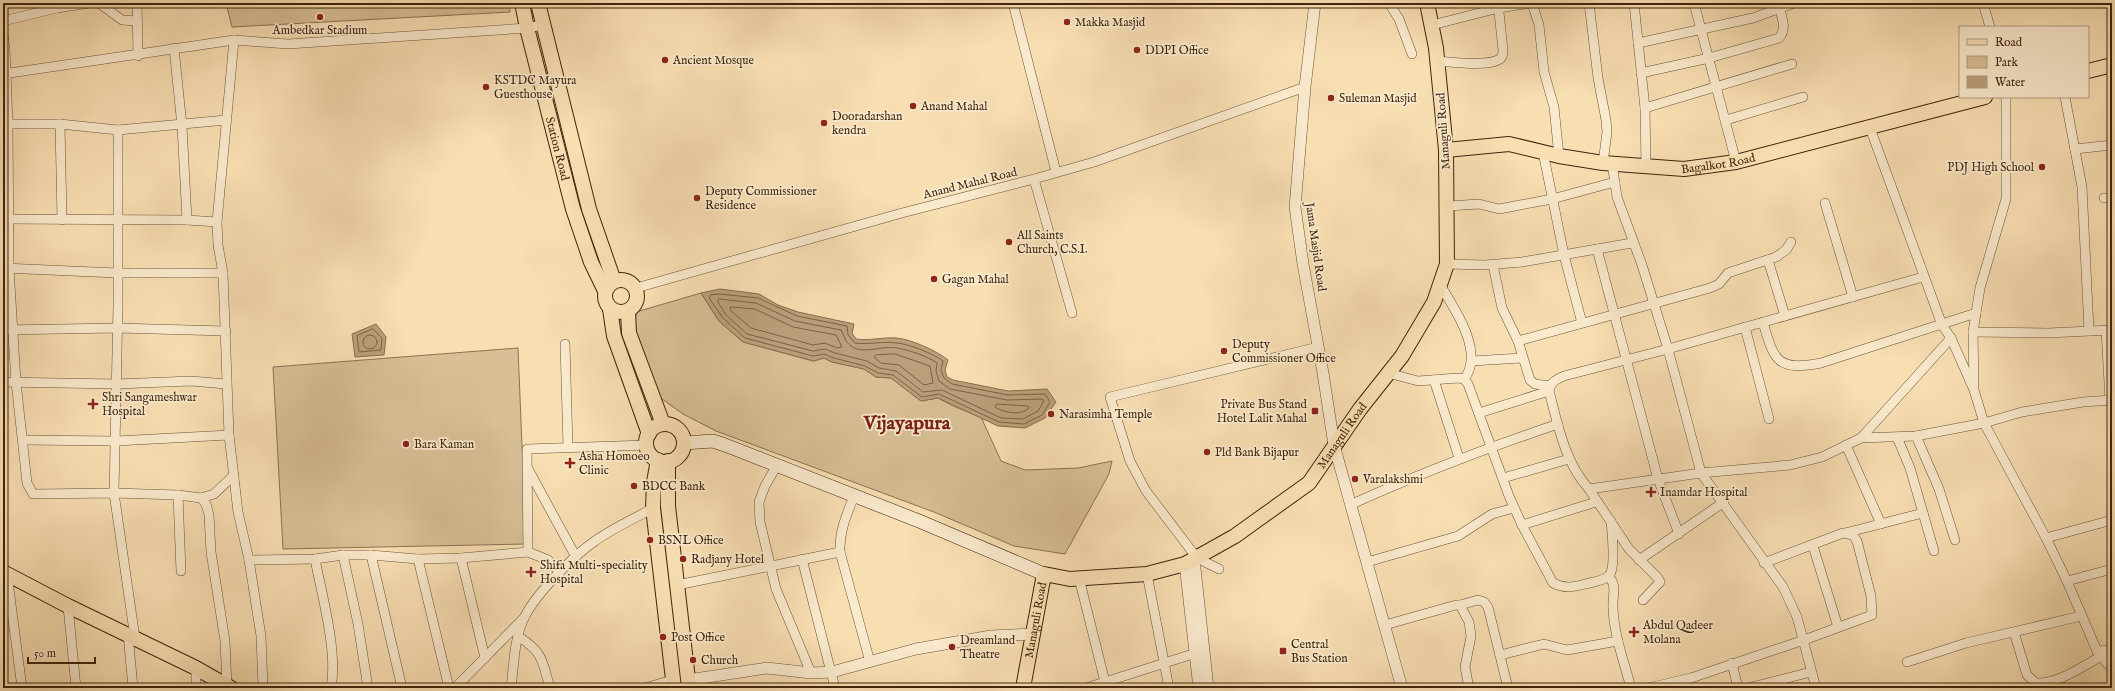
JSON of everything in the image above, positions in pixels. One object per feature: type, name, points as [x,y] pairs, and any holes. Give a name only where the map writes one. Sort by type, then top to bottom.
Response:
[{"type":"main road","name":"Station Road","points":[[522,3],[526,28],[573,209],[591,262],[610,286]]},
{"type":"main road","name":"Station Road","points":[[538,3],[542,25],[610,286]]},
{"type":"main road","name":"Managuli Road","points":[[1023,688],[1044,574],[1079,578],[1147,574],[1192,561],[1235,536],[1309,483],[1334,445],[1402,356],[1434,302],[1447,264],[1448,206],[1446,150],[1438,61],[1427,3]]},
{"type":"main road","points":[[2089,71],[2112,65]]},
{"type":"main road","name":"Bagalkot Road","points":[[1446,150],[1509,144],[1559,156],[1607,163],[1684,169],[1736,162],[1981,98]]},
{"type":"main road","points":[[610,309],[618,313],[628,312],[635,306],[638,297],[636,288],[630,282],[622,280],[610,286],[605,300],[610,309],[614,336],[648,440],[649,451],[663,461],[688,684]]},
{"type":"main road","points":[[628,312],[629,334],[663,424]]},
{"type":"main road","points":[[648,440],[652,429],[663,424],[675,427],[683,437],[684,443],[679,456],[663,461],[654,482],[653,508],[673,684]]},
{"type":"main road","points":[[684,443],[713,441],[919,521],[1044,574]]},
{"type":"main road","points":[[4,570],[68,606],[196,668],[229,687]]},
{"type":"street","points":[[3,21],[57,8],[89,3]]},
{"type":"street","points":[[99,3],[106,6],[122,20],[137,21]]},
{"type":"street","points":[[137,3],[138,56]]},
{"type":"street","points":[[1013,3],[1056,172]]},
{"type":"street","name":"Jama Masjid Road","points":[[1315,3],[1305,87],[1295,207],[1303,264],[1334,445],[1402,688]]},
{"type":"street","points":[[1389,3],[1399,19],[1412,54]]},
{"type":"street","points":[[1432,25],[1498,6],[1532,3],[1539,25],[1544,72],[1554,107],[1559,156]]},
{"type":"street","points":[[1589,3],[1598,78],[1606,120],[1607,163],[1632,243],[1642,265],[1652,302],[1668,349],[1701,472],[1724,502],[1764,563],[1783,587],[1797,617],[1816,688]]},
{"type":"street","points":[[1634,3],[1645,108],[1646,166]]},
{"type":"street","points":[[1694,3],[1736,162]]},
{"type":"street","points":[[1638,43],[1752,18],[1782,6],[1794,3]]},
{"type":"street","points":[[1984,3],[1990,26]]},
{"type":"street","points":[[1438,61],[1474,63],[1499,59],[1502,56],[1503,50],[1498,6]]},
{"type":"street","points":[[1641,73],[1709,58],[1779,38],[1784,32],[1782,6]]},
{"type":"street","points":[[5,73],[138,56],[174,48],[234,40],[288,44],[526,28],[542,25]]},
{"type":"street","points":[[3,35],[6,124],[6,268],[27,482],[33,494],[114,493],[178,495],[200,498],[214,494],[234,475]]},
{"type":"street","points":[[234,40],[217,222],[218,245],[222,273],[226,331],[226,384],[229,436],[238,512],[249,560],[261,636],[263,688]]},
{"type":"street","points":[[174,48],[182,126],[187,220]]},
{"type":"street","points":[[1645,108],[1792,64]]},
{"type":"street","name":"Anand Mahal Road","points":[[636,288],[902,213],[1034,179],[1101,159],[1305,87]]},
{"type":"street","points":[[1726,120],[1803,97]]},
{"type":"street","points":[[1974,390],[1973,332],[1980,288],[2006,199],[2006,98]]},
{"type":"street","points":[[2066,98],[2082,187],[2089,330]]},
{"type":"street","points":[[6,124],[60,124],[118,130],[182,126],[226,120]]},
{"type":"street","points":[[60,124],[62,220]]},
{"type":"street","points":[[1870,128],[1942,326],[1951,338],[1974,390],[1984,423],[2046,538],[2067,581],[2081,616],[2099,654],[2112,669]]},
{"type":"street","points":[[118,130],[116,441],[114,493],[131,636],[133,688]]},
{"type":"street","points":[[2075,149],[2112,145]]},
{"type":"street","points":[[1544,152],[1564,255],[1582,324]]},
{"type":"street","points":[[1034,179],[1072,314]]},
{"type":"street","points":[[1448,206],[1479,204],[1498,209],[1552,199],[1614,182]]},
{"type":"street","points":[[1825,203],[1853,297]]},
{"type":"street","points":[[6,220],[187,220],[217,222]]},
{"type":"street","points":[[1518,341],[1582,324],[1652,302],[1710,288],[1719,284],[1728,273],[1768,260],[1786,250],[1791,242]]},
{"type":"street","points":[[1447,264],[1493,265],[1564,255],[1632,243]]},
{"type":"street","points":[[1597,249],[1658,479],[1679,534]]},
{"type":"street","points":[[1768,260],[1785,316]]},
{"type":"street","points":[[1493,265],[1502,308],[1518,341],[1530,380],[1535,384],[1550,388]]},
{"type":"street","points":[[6,268],[117,273],[222,273]]},
{"type":"street","points":[[1479,413],[1550,388],[1555,380],[1564,376],[1668,349],[1924,277]]},
{"type":"street","points":[[1388,373],[1418,381],[1464,379],[1470,372],[1472,351],[1464,328],[1440,285]]},
{"type":"street","points":[[1763,322],[1770,348],[1778,360],[1790,366],[1802,367],[1821,363],[1942,326],[1976,313]]},
{"type":"street","points":[[1745,327],[1769,419]]},
{"type":"street","points":[[3,330],[117,328],[226,331]]},
{"type":"street","points":[[1861,438],[1916,436],[1984,423],[2022,412],[2083,402],[2111,400],[2109,330],[2048,333],[1973,332]]},
{"type":"street","points":[[1589,489],[1701,472],[1790,465],[1822,457],[1861,438],[1951,338]]},
{"type":"street","points":[[565,344],[568,447]]},
{"type":"street","points":[[1208,688],[1192,561],[1146,491],[1130,461],[1110,397],[1318,347]]},
{"type":"street","points":[[1472,361],[1522,358]]},
{"type":"street","points":[[1464,379],[1468,384],[1514,508],[1522,526],[1553,583],[1561,587],[1570,587],[1601,580],[1608,576],[1613,565],[1611,521]]},
{"type":"street","points":[[1434,380],[1459,458]]},
{"type":"street","points":[[3,382],[116,384],[191,381],[226,384]]},
{"type":"street","points":[[1550,388],[1558,424],[1569,459],[1579,478],[1589,489],[1596,502],[1611,521],[1629,549],[1654,573],[1660,582],[1643,600]]},
{"type":"street","points":[[1350,505],[1404,480],[1459,458],[1558,424]]},
{"type":"street","points":[[23,440],[116,441],[229,436]]},
{"type":"street","points":[[1916,436],[1939,489],[1955,540]]},
{"type":"street","points":[[1897,437],[1910,468],[1934,550]]},
{"type":"street","points":[[528,552],[527,449],[648,440]]},
{"type":"street","points":[[1846,445],[1881,524]]},
{"type":"street","points":[[1503,478],[1569,459]]},
{"type":"street","points":[[777,465],[765,486],[759,502],[760,522],[769,565],[776,589],[811,673]]},
{"type":"street","points":[[527,468],[576,557]]},
{"type":"street","points":[[178,495],[181,570]]},
{"type":"street","points":[[854,496],[843,524],[840,538],[840,552],[870,662]]},
{"type":"street","points":[[200,498],[206,504],[209,516],[211,552],[225,642],[229,687]]},
{"type":"street","points":[[1522,526],[1596,502]]},
{"type":"street","points":[[1640,560],[1724,502]]},
{"type":"street","points":[[455,688],[524,617],[560,572],[576,557],[594,541],[653,508]]},
{"type":"street","points":[[1367,562],[1458,536],[1492,514],[1514,508]]},
{"type":"street","points":[[1764,563],[1843,533],[1923,513]]},
{"type":"street","points":[[2046,538],[2112,520]]},
{"type":"street","points":[[1648,688],[1691,678],[1804,640],[1872,615],[1873,609],[1857,541],[1853,535],[1843,533]]},
{"type":"street","points":[[1812,546],[1838,627]]},
{"type":"street","points":[[249,560],[315,559],[343,555],[371,555],[418,559],[461,558],[528,552],[548,560],[560,572]]},
{"type":"street","points":[[677,585],[769,565],[840,552]]},
{"type":"street","points":[[343,555],[358,624],[368,688]]},
{"type":"street","points":[[371,555],[402,688]]},
{"type":"street","points":[[461,558],[485,658]]},
{"type":"street","points":[[315,559],[332,657],[333,678],[331,688]]},
{"type":"street","points":[[418,559],[449,688]]},
{"type":"street","points":[[802,559],[835,688]]},
{"type":"street","points":[[1192,561],[1219,569]]},
{"type":"street","points":[[1192,561],[1199,688]]},
{"type":"street","points":[[2067,581],[2112,569]]},
{"type":"street","points":[[4,570],[22,688]]},
{"type":"street","points":[[1147,574],[1169,688]]},
{"type":"street","points":[[1608,576],[1613,580],[1613,612],[1618,640],[1631,688]]},
{"type":"street","points":[[1079,578],[1105,682]]},
{"type":"street","points":[[1385,625],[1478,600],[1484,602],[1488,607],[1508,688]]},
{"type":"street","points":[[1460,605],[1469,622],[1472,636],[1465,667],[1469,688]]},
{"type":"street","points":[[68,606],[76,688]]},
{"type":"street","points":[[1907,662],[1966,643],[2081,616]]},
{"type":"street","points":[[511,688],[519,637],[524,617]]},
{"type":"street","points":[[2014,632],[2027,675],[2036,683],[2043,683],[2059,678],[2099,654],[2112,650]]},
{"type":"street","points":[[688,684],[767,668],[811,673],[832,672],[916,649],[991,636],[1034,634]]},
{"type":"street","points":[[519,637],[534,647],[542,657],[550,688]]},
{"type":"street","points":[[1500,655],[1544,644],[1567,650],[1618,640]]},
{"type":"street","points":[[1086,688],[1196,653]]},
{"type":"street","points":[[1732,663],[1738,688]]},
{"type":"street","points":[[196,668],[196,688]]},
{"type":"street","points":[[1748,688],[1811,672]]},
{"type":"street","points":[[645,688],[673,684]]},
{"type":"green space","name":"Ambedkar Stadium","points":[[226,3],[509,3],[510,12],[232,27]]},
{"type":"green space","points":[[701,293],[719,321],[743,342],[813,361],[824,358],[832,362],[864,369],[876,377],[891,378],[921,401],[938,398],[953,406],[981,417],[1001,461],[1025,470],[1078,468],[1112,461],[1109,474],[1065,554],[1014,546],[934,512],[716,431],[683,414],[655,394],[635,332],[636,312]]},
{"type":"green space","points":[[518,348],[526,544],[283,549],[273,367]]},
{"type":"water","points":[[720,289],[759,294],[778,305],[798,312],[854,324],[852,333],[856,339],[866,340],[896,338],[916,343],[931,349],[948,360],[945,370],[947,377],[953,380],[1008,391],[1047,389],[1056,402],[1045,418],[1025,428],[998,426],[938,398],[921,401],[891,378],[876,377],[864,369],[832,362],[824,358],[814,361],[743,342],[719,321],[701,293]]},
{"type":"water","points":[[376,324],[386,337],[384,355],[355,357],[352,334]]},
{"type":"place","name":"Ambedkar Stadium","points":[[320,17]]},
{"type":"place","name":"Makka Masjid","points":[[1067,22]]},
{"type":"place","name":"DDPI Office","points":[[1137,50]]},
{"type":"place","name":"Ancient Mosque","points":[[665,60]]},
{"type":"place","name":"KSTDC Mayura Guesthouse","points":[[486,87]]},
{"type":"place","name":"Suleman Masjid","points":[[1331,98]]},
{"type":"place","name":"Anand Mahal","points":[[913,106]]},
{"type":"place","name":"Dooradarshan kendra","points":[[824,123]]},
{"type":"place","name":"PDJ High School","points":[[2042,167]]},
{"type":"place","name":"Deputy Commissioner Residence","points":[[697,198]]},
{"type":"place","name":"All Saints Church, C.S.I.","points":[[1009,242]]},
{"type":"place","name":"Gagan Mahal","points":[[934,279]]},
{"type":"place","name":"Deputy Commissioner Office","points":[[1224,351]]},
{"type":"place","name":"Shri Sangameshwar Hospital","points":[[93,404]]},
{"type":"place","name":"Private Bus Stand Hotel Lalit Mahal","points":[[1315,411]]},
{"type":"place","name":"Narasimha Temple","points":[[1051,414]]},
{"type":"place","name":"Bara Kaman","points":[[406,444]]},
{"type":"place","name":"Pld Bank Bijapur","points":[[1207,452]]},
{"type":"place","name":"Asha Homoeo Clinic","points":[[570,463]]},
{"type":"place","name":"Varalakshmi","points":[[1355,479]]},
{"type":"place","name":"BDCC Bank","points":[[634,486]]},
{"type":"place","name":"Inamdar Hospital","points":[[1651,492]]},
{"type":"place","name":"BSNL Office","points":[[650,540]]},
{"type":"place","name":"Radjany Hotel","points":[[683,559]]},
{"type":"place","name":"Shifa Multi-speciality Hospital","points":[[531,572]]},
{"type":"place","name":"Abdul Qadeer Molana","points":[[1634,632]]},
{"type":"place","name":"Post Office","points":[[663,637]]},
{"type":"place","name":"Dreamland Theatre","points":[[952,647]]},
{"type":"place","name":"Central Bus Station","points":[[1283,651]]},
{"type":"place","name":"Church","points":[[693,660]]},
{"type":"district","name":"Vijayapura","points":[[907,422]]}]
